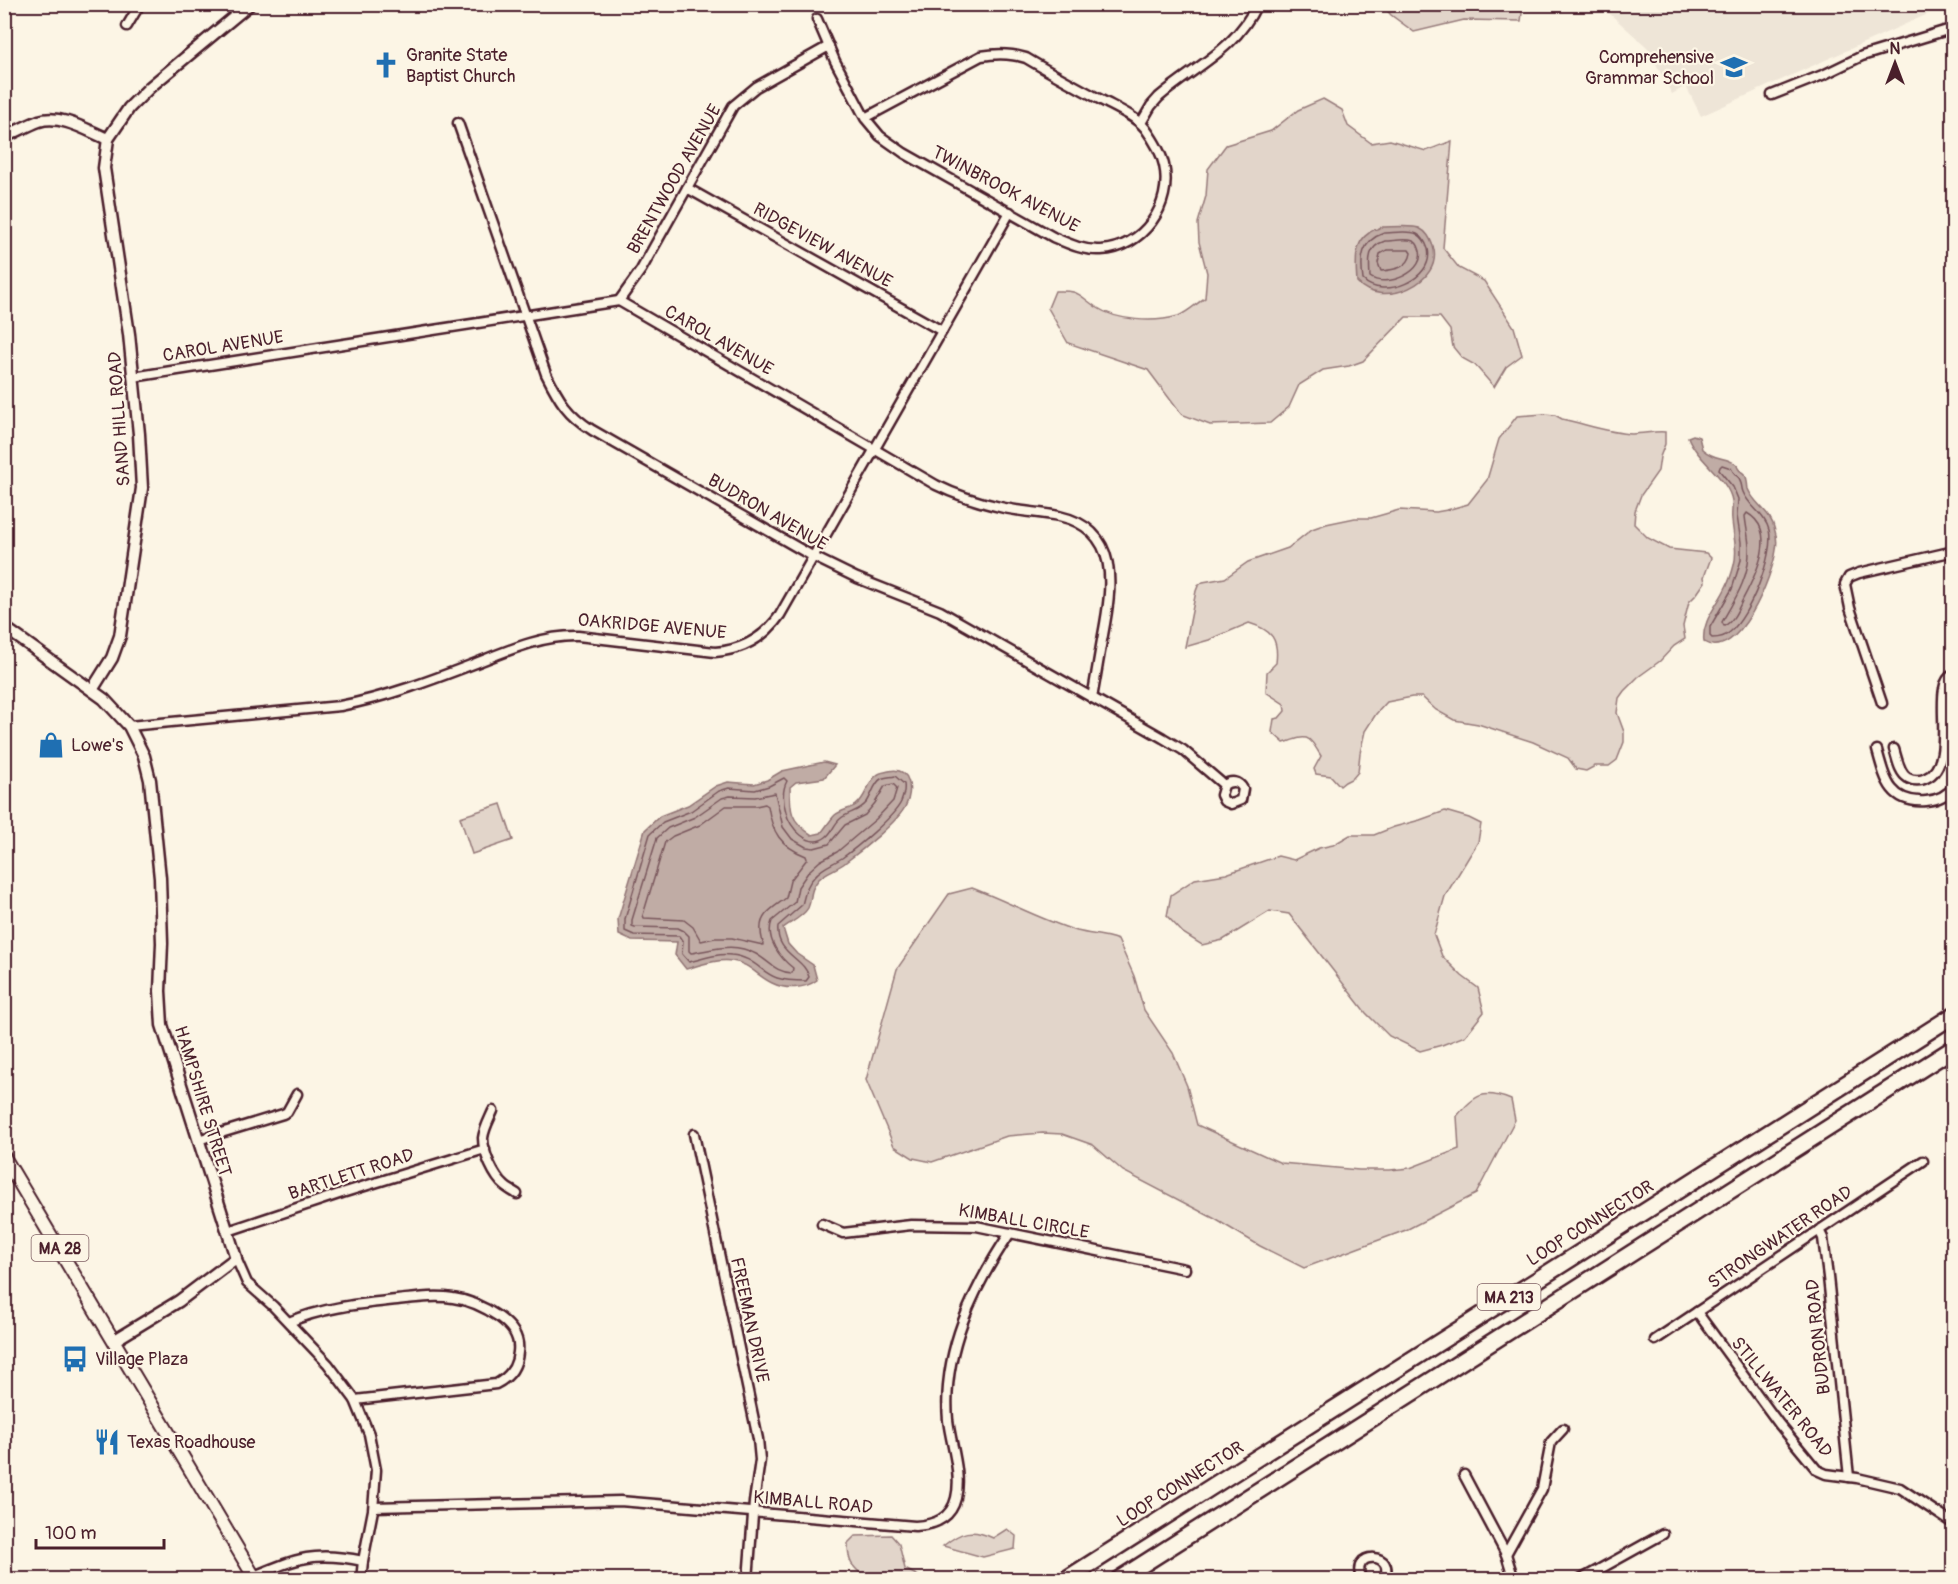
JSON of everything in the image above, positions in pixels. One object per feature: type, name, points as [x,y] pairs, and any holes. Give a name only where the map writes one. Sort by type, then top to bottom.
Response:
[{"type":"highway","name":"LOOP CONNECTOR","points":[[1065,1580],[1953,1015]]},
{"type":"highway","name":"MA 213","points":[[1118,1580],[1953,1048]]},
{"type":"main road","name":"MA 28","points":[[4,1157],[255,1578]]},
{"type":"street","points":[[127,26],[140,4]]},
{"type":"street","points":[[4,137],[41,120],[55,120],[68,122],[108,139],[129,108],[150,87],[250,4]]},
{"type":"street","points":[[1141,123],[1151,106],[1168,89],[1222,51],[1231,42],[1242,30],[1257,4]]},
{"type":"street","name":"TWINBROOK AVENUE","points":[[817,19],[835,61],[865,118],[880,136],[904,153],[1053,237],[1080,248],[1119,247],[1137,237],[1151,223],[1161,206],[1166,176],[1164,166],[1157,147],[1141,123],[1026,58],[1016,55],[981,56],[865,118]]},
{"type":"street","points":[[1772,95],[1825,74],[1862,56],[1953,28]]},
{"type":"street","name":"BRENTWOOD AVENUE","points":[[619,301],[641,270],[723,123],[740,99],[756,87],[829,46]]},
{"type":"street","name":"BUDRON AVENUE","points":[[458,123],[546,374],[560,401],[573,417],[814,557],[857,578],[940,611],[1183,750],[1224,785]]},
{"type":"street","name":"SAND HILL ROAD","points":[[92,690],[112,658],[120,636],[142,488],[134,376],[124,294],[104,168],[108,139]]},
{"type":"street","name":"RIDGEVIEW AVENUE","points":[[687,188],[942,331]]},
{"type":"street","name":"OAKRIDGE AVENUE","points":[[129,726],[340,706],[400,690],[513,649],[557,637],[578,636],[715,652],[734,650],[760,637],[775,622],[814,557],[1010,212]]},
{"type":"street","name":"CAROL AVENUE","points":[[134,376],[619,301],[949,491],[1001,507],[1060,516],[1079,523],[1095,535],[1101,543],[1108,562],[1110,592],[1092,698]]},
{"type":"street","points":[[1882,703],[1850,608],[1845,584],[1850,577],[1859,573],[1953,551]]},
{"type":"street","name":"HAMPSHIRE STREET","points":[[4,627],[112,707],[129,726],[147,767],[160,878],[162,1025],[236,1258],[247,1283],[289,1322],[328,1364],[355,1400],[369,1434],[376,1470],[374,1507],[361,1580]]},
{"type":"street","points":[[1894,749],[1906,778],[1922,780],[1930,777],[1941,757],[1943,691],[1953,674]]},
{"type":"street","points":[[1877,750],[1887,780],[1902,799],[1915,802],[1929,801],[1950,792],[1953,786]]},
{"type":"street","points":[[198,1140],[283,1114],[287,1112],[297,1094]]},
{"type":"street","points":[[493,1111],[486,1124],[483,1138],[485,1149],[499,1180],[517,1194]]},
{"type":"street","name":"FREEMAN DRIVE","points":[[694,1134],[758,1439],[760,1460],[748,1580]]},
{"type":"street","name":"BARTLETT ROAD","points":[[228,1231],[485,1149]]},
{"type":"street","name":"STRONGWATER ROAD","points":[[1655,1340],[1923,1161]]},
{"type":"street","name":"KIMBALL CIRCLE","points":[[822,1224],[843,1233],[881,1227],[934,1224],[976,1227],[1185,1269]]},
{"type":"street","name":"BUDRON ROAD","points":[[1819,1230],[1823,1238],[1828,1276],[1850,1477]]},
{"type":"street","name":"KIMBALL ROAD","points":[[374,1507],[620,1502],[915,1526],[937,1522],[945,1516],[956,1499],[957,1486],[948,1419],[949,1379],[953,1358],[973,1294],[986,1269],[1010,1233]]},
{"type":"street","points":[[115,1340],[179,1301],[236,1258]]},
{"type":"street","points":[[289,1322],[306,1314],[349,1305],[452,1297],[470,1302],[498,1316],[509,1324],[518,1340],[517,1361],[513,1371],[506,1379],[496,1384],[355,1400]]},
{"type":"street","name":"STILLWATER ROAD","points":[[1696,1312],[1817,1470],[1826,1474],[1900,1488],[1953,1524]]},
{"type":"street","points":[[1506,1554],[1542,1490],[1551,1442],[1563,1429]]},
{"type":"street","points":[[1464,1474],[1506,1554],[1514,1580]]},
{"type":"street","points":[[1580,1580],[1663,1534]]},
{"type":"street","points":[[255,1578],[283,1564],[311,1556],[339,1556],[363,1561]]},
{"type":"street","points":[[1362,1580],[1359,1571],[1362,1563],[1373,1557],[1382,1560],[1384,1564],[1386,1573],[1383,1580]]},
{"type":"shaded area","points":[[1382,5],[1523,5],[1521,21],[1464,20],[1414,32],[1391,15]]},
{"type":"shaded area","name":"Comprehensive Grammar School","points":[[1600,5],[1948,5],[1701,116],[1686,86],[1672,94],[1647,47]]},
{"type":"shaded area","points":[[1323,99],[1342,110],[1348,126],[1371,143],[1390,140],[1426,151],[1452,141],[1443,248],[1459,268],[1484,281],[1514,327],[1522,355],[1506,367],[1494,387],[1475,365],[1462,358],[1453,347],[1450,330],[1440,317],[1406,317],[1363,361],[1349,366],[1323,370],[1299,385],[1289,407],[1270,423],[1210,425],[1181,414],[1148,370],[1068,343],[1048,308],[1055,291],[1069,291],[1078,294],[1096,307],[1114,315],[1147,320],[1178,316],[1205,298],[1207,273],[1199,242],[1198,223],[1206,196],[1208,169],[1226,145],[1271,131],[1298,110]]},
{"type":"shaded area","points":[[1544,414],[1623,433],[1665,432],[1665,444],[1658,471],[1641,495],[1635,511],[1634,524],[1648,538],[1669,549],[1706,553],[1711,558],[1704,577],[1705,582],[1689,602],[1683,626],[1685,639],[1638,677],[1619,698],[1617,713],[1624,732],[1624,742],[1617,760],[1609,766],[1595,766],[1586,771],[1576,769],[1568,758],[1533,742],[1478,724],[1454,720],[1436,710],[1422,697],[1412,697],[1387,702],[1376,714],[1365,731],[1358,772],[1340,786],[1331,776],[1316,774],[1314,769],[1321,756],[1310,740],[1298,738],[1284,743],[1272,732],[1274,719],[1279,718],[1285,711],[1284,704],[1266,692],[1267,672],[1276,663],[1277,655],[1275,642],[1268,632],[1249,623],[1209,640],[1185,647],[1196,591],[1203,582],[1225,578],[1248,562],[1288,548],[1312,529],[1326,524],[1355,518],[1371,518],[1399,510],[1436,512],[1468,504],[1487,480],[1499,439],[1517,416]]},
{"type":"shaded area","points":[[501,804],[513,840],[472,854],[460,817]]},
{"type":"shaded area","points":[[1445,811],[1481,824],[1478,842],[1445,896],[1434,935],[1442,956],[1478,988],[1484,1012],[1465,1036],[1442,1045],[1420,1051],[1389,1036],[1366,1013],[1289,914],[1270,911],[1223,940],[1202,945],[1183,933],[1167,916],[1171,895],[1195,879],[1226,874],[1278,856],[1294,860],[1319,848],[1333,845],[1350,835],[1374,835]]},
{"type":"shaded area","points":[[972,888],[1064,927],[1118,940],[1134,976],[1144,1010],[1173,1053],[1187,1086],[1197,1125],[1281,1163],[1359,1170],[1410,1168],[1459,1149],[1457,1116],[1475,1098],[1487,1094],[1511,1100],[1515,1120],[1476,1194],[1406,1230],[1304,1268],[1123,1171],[1093,1145],[1062,1134],[1007,1136],[932,1162],[913,1158],[894,1146],[866,1080],[897,969],[949,894]]},
{"type":"shaded area","points":[[1007,1529],[1016,1536],[1015,1549],[983,1557],[943,1546],[961,1534],[973,1532],[993,1538]]},
{"type":"shaded area","points":[[891,1535],[899,1544],[905,1569],[924,1579],[867,1579],[854,1567],[849,1556],[848,1543],[855,1536]]},
{"type":"water","points":[[1382,227],[1419,228],[1428,236],[1433,246],[1434,259],[1430,271],[1421,281],[1395,293],[1368,290],[1357,282],[1357,255],[1360,243],[1370,232]]},
{"type":"water","points":[[1693,435],[1699,437],[1702,449],[1707,453],[1733,462],[1744,473],[1751,495],[1767,513],[1773,524],[1776,538],[1773,562],[1752,613],[1730,640],[1717,645],[1704,642],[1704,634],[1708,620],[1731,576],[1734,565],[1732,501],[1725,485],[1692,445],[1688,437]]},
{"type":"water","points":[[824,762],[835,765],[824,778],[796,782],[790,787],[790,803],[795,820],[812,835],[821,833],[835,815],[859,802],[871,782],[880,773],[896,770],[902,772],[908,781],[909,793],[906,805],[896,819],[853,857],[819,879],[813,887],[806,911],[783,928],[788,944],[797,954],[813,965],[817,980],[801,987],[783,987],[767,980],[743,964],[732,961],[714,962],[686,969],[675,955],[677,942],[632,941],[619,935],[618,919],[645,830],[660,816],[688,805],[716,786],[728,782],[754,784],[767,780],[782,771]]},
{"type":"place","name":"Granite State Baptist Church","points":[[386,65]]},
{"type":"place","name":"Comprehensive Grammar School","points":[[1734,67]]},
{"type":"place","name":"Lowe's","points":[[51,745]]},
{"type":"place","name":"Village Plaza","points":[[75,1359]]},
{"type":"place","name":"Texas Roadhouse","points":[[107,1442]]}]
